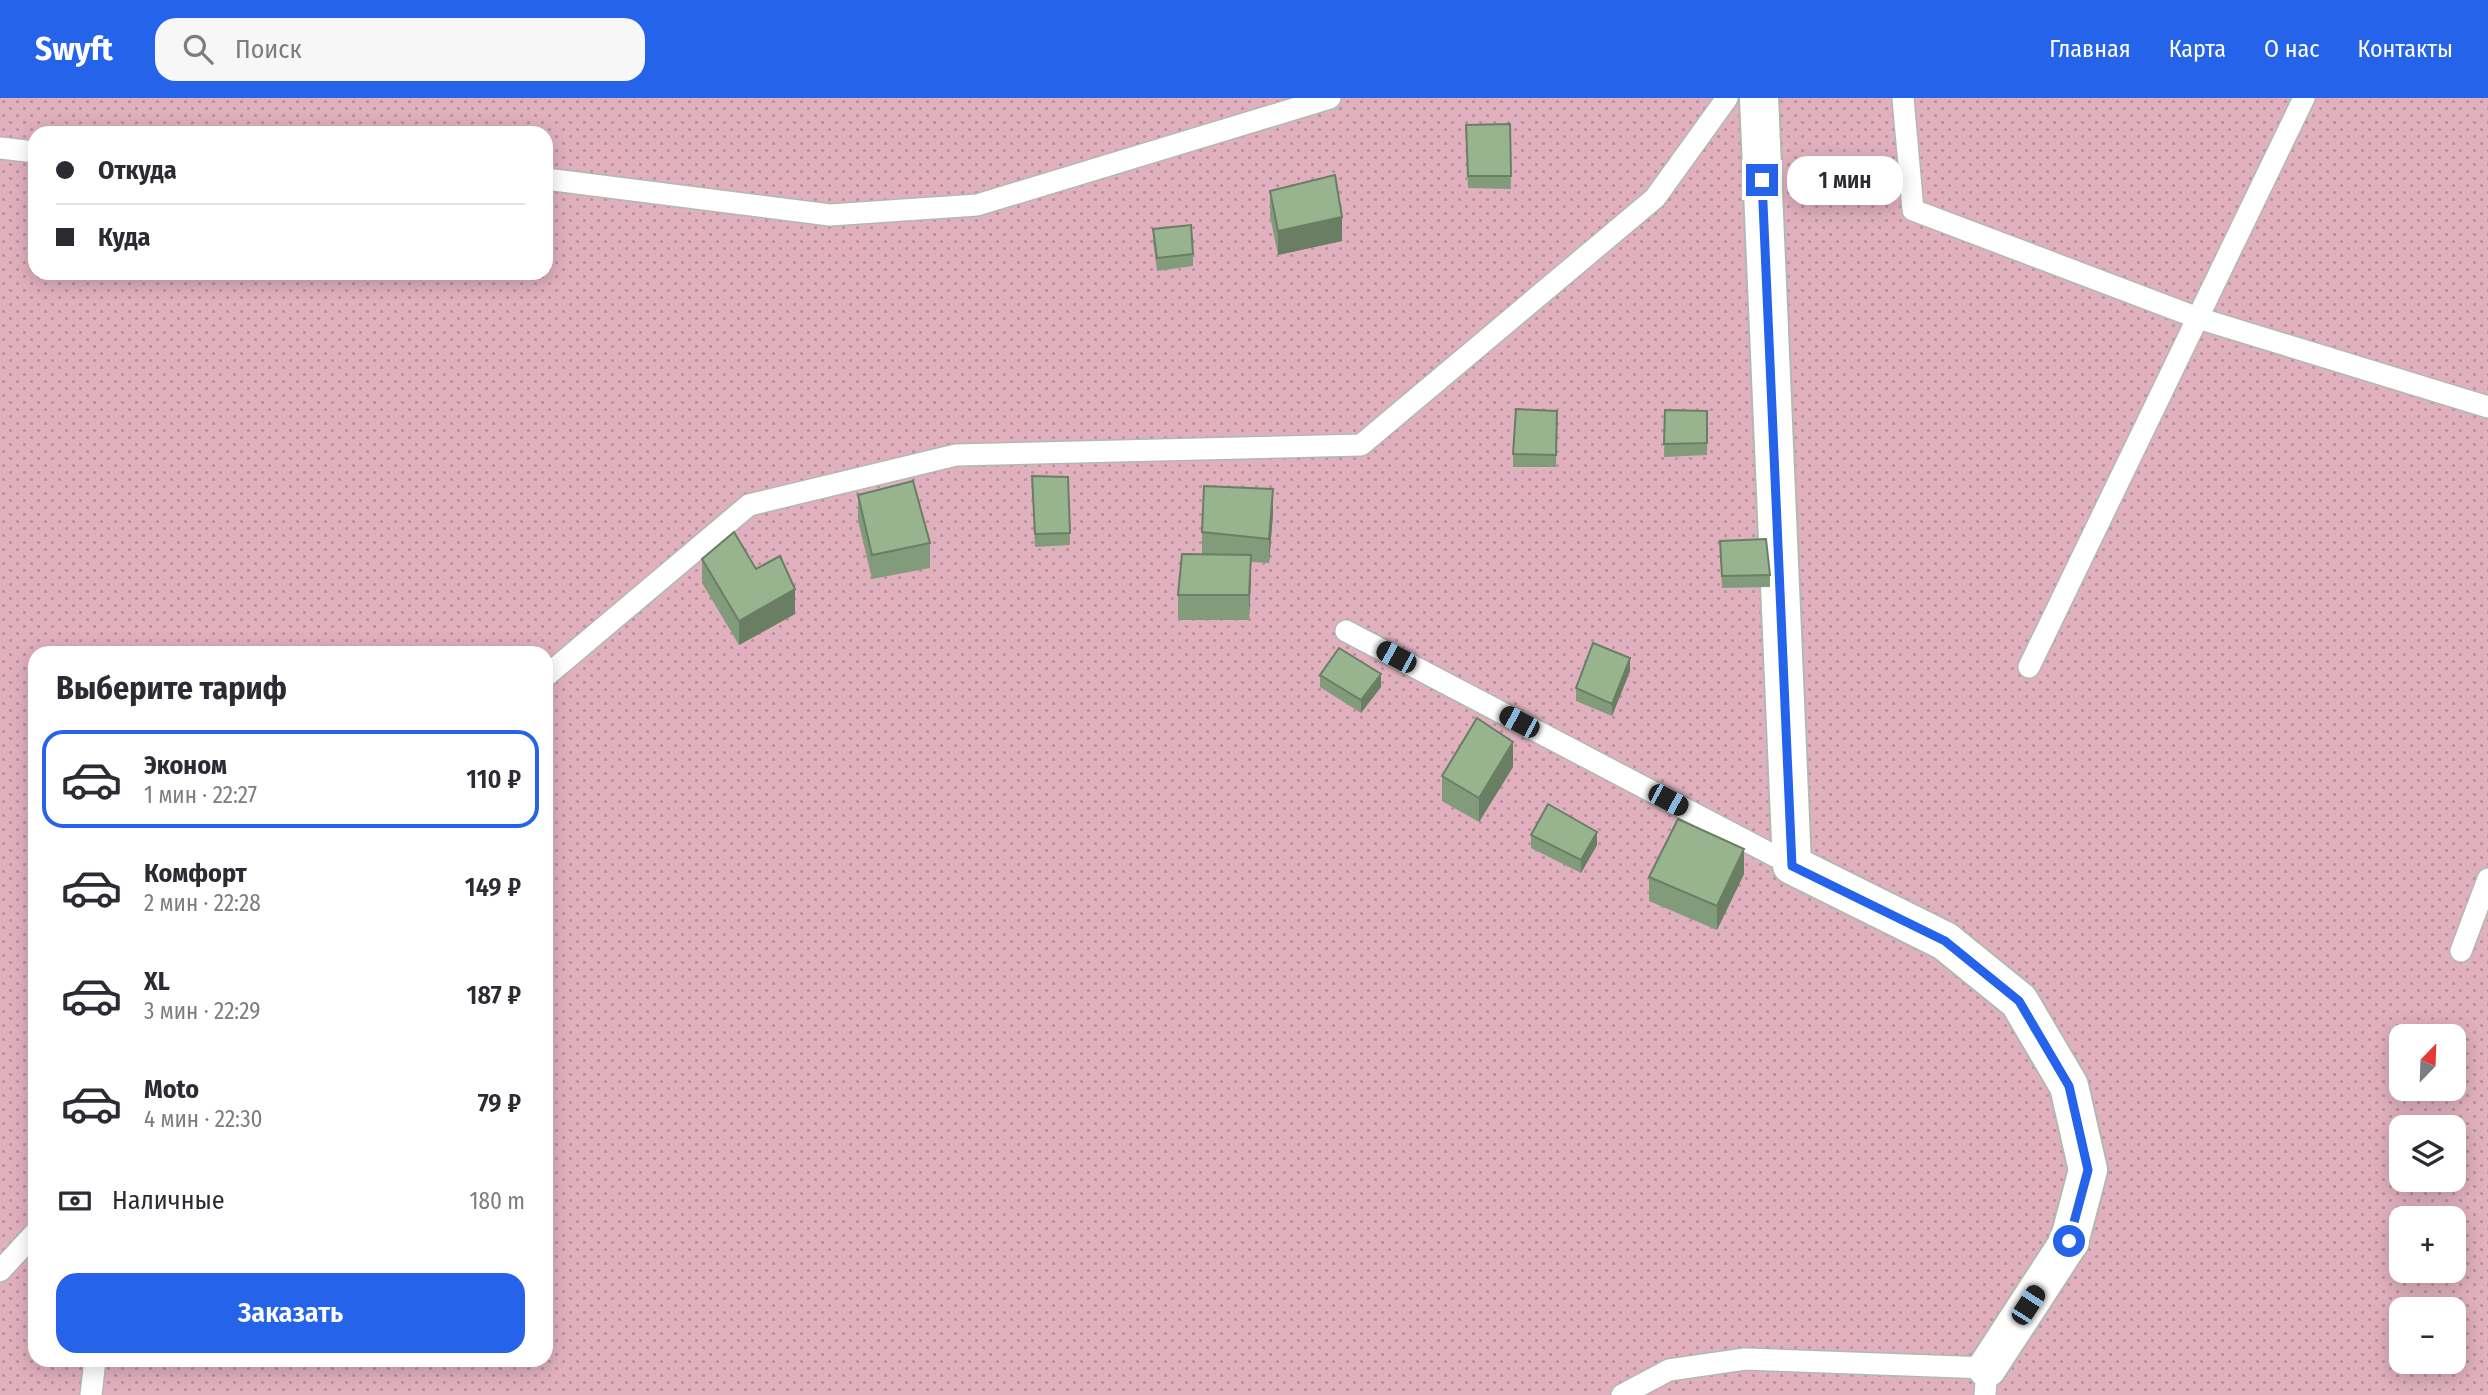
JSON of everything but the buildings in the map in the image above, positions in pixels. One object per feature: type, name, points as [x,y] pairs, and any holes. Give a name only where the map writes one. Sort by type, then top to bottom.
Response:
[{"type":"street","points":[[1759,98],[1792,866],[1945,941],[2019,1001],[2069,1086],[2088,1170],[2069,1241],[1986,1382]]},
{"type":"lane","points":[[553,180],[830,215],[977,205],[1330,98]]},
{"type":"lane","points":[[553,670],[749,505],[956,455],[1361,445],[1656,198],[1727,98]]},
{"type":"lane","points":[[1903,98],[1913,210],[2198,318],[2488,408]]},
{"type":"lane","points":[[2029,667],[2304,98]]},
{"type":"lane","points":[[0,148],[28,151]]},
{"type":"lane","points":[[1346,631],[1792,866]]},
{"type":"lane","points":[[2461,951],[2488,879]]},
{"type":"lane","points":[[0,1271],[28,1241]]},
{"type":"lane","points":[[1622,1395],[1669,1370],[1745,1359],[1986,1382]]},
{"type":"lane","points":[[91,1395],[94,1367]]},
{"type":"shaded area","points":[[0,98],[2488,98],[2488,1395],[0,1395]]},
{"type":"route","points":[[1762,180],[1792,866],[1945,941],[2019,1001],[2069,1086],[2088,1170],[2069,1241]]}]
